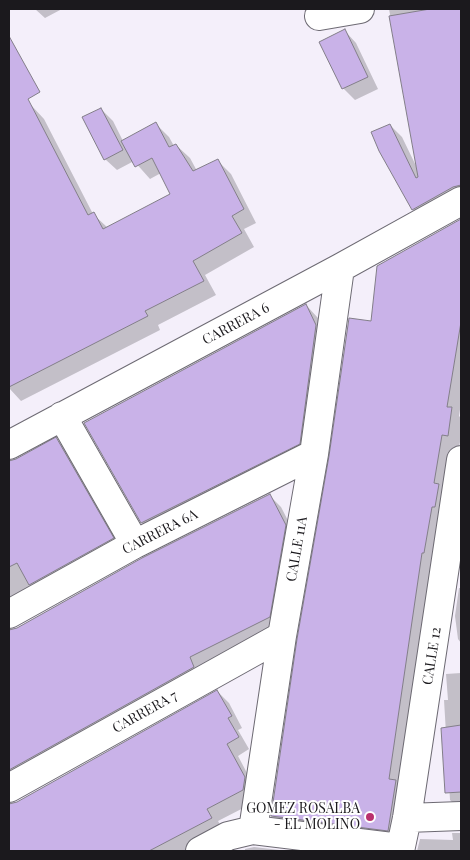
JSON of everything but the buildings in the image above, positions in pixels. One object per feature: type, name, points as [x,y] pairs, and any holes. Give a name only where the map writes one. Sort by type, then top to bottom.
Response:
[{"type":"street","points":[[319,16],[360,9]]},
{"type":"street","name":"CARRERA 6","points":[[9,445],[461,201]]},
{"type":"street","name":"CALLE 11A","points":[[253,830],[282,636],[314,454],[340,268]]},
{"type":"street","points":[[62,416],[136,544]]},
{"type":"street","name":"CARRERA 6A","points":[[9,614],[136,544],[314,454]]},
{"type":"street","name":"CALLE 12","points":[[400,850],[407,818],[461,460]]},
{"type":"street","name":"CARRERA 7","points":[[9,788],[282,636]]},
{"type":"street","points":[[407,818],[461,816]]},
{"type":"street","points":[[200,851],[228,836],[253,830],[400,850]]},
{"type":"place","name":"GOMEZ ROSALBA - EL MOLINO","points":[[370,817]]}]
